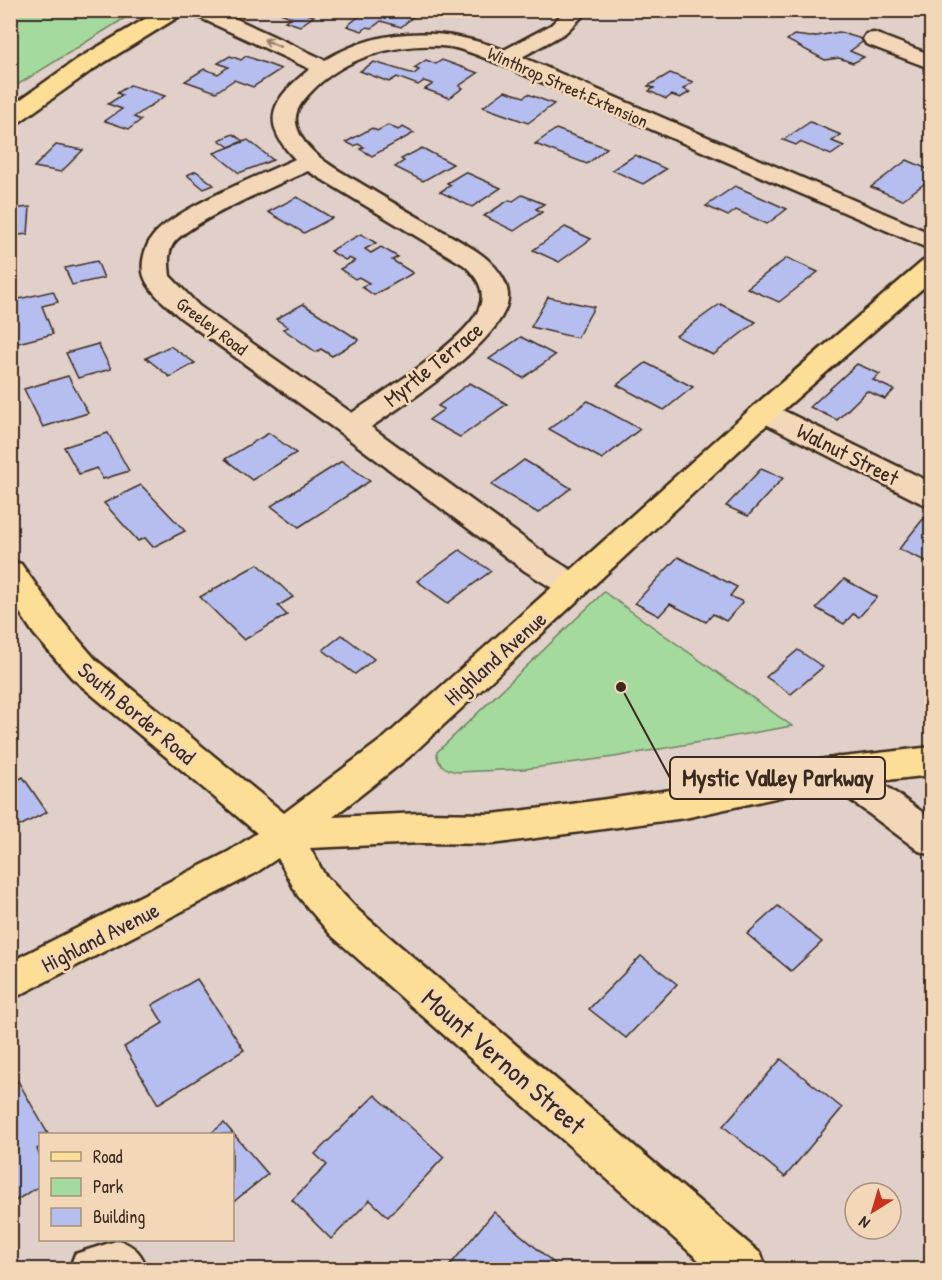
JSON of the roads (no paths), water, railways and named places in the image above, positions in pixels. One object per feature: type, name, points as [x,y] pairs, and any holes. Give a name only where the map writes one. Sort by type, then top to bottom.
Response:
[{"type":"main road","points":[[10,118],[84,65],[176,10]]},
{"type":"main road","name":"Highland Avenue","points":[[10,982],[218,877],[284,834],[397,747],[764,412],[932,266]]},
{"type":"main road","name":"South Border Road","points":[[10,572],[46,625],[84,669],[284,834]]},
{"type":"main road","points":[[284,834],[421,828],[492,828],[543,823],[685,803],[838,771],[932,761]]},
{"type":"main road","name":"Mount Vernon Street","points":[[284,834],[311,885],[345,923],[746,1269]]},
{"type":"street","points":[[199,10],[325,68]]},
{"type":"street","points":[[505,58],[558,29],[579,10]]},
{"type":"street","name":"Winthrop Street Extension","points":[[325,68],[348,56],[368,50],[429,39],[459,42],[505,58],[932,243]]},
{"type":"street","points":[[874,39],[932,63]]},
{"type":"street","name":"Myrtle Terrace","points":[[325,68],[296,94],[287,107],[283,119],[291,139],[310,161],[357,192],[473,261],[489,277],[495,292],[495,302],[490,317],[472,338],[352,427]]},
{"type":"street","name":"Greeley Road","points":[[310,161],[171,230],[159,249],[157,277],[169,293],[190,312],[352,427]]},
{"type":"street","name":"Walnut Street","points":[[764,412],[932,496]]},
{"type":"street","points":[[352,427],[536,563],[574,587]]},
{"type":"street","points":[[838,771],[932,840]]},
{"type":"street","points":[[91,1269],[118,1263],[126,1269]]},
{"type":"place","name":"Mystic Valley Parkway","points":[[621,687]]}]
